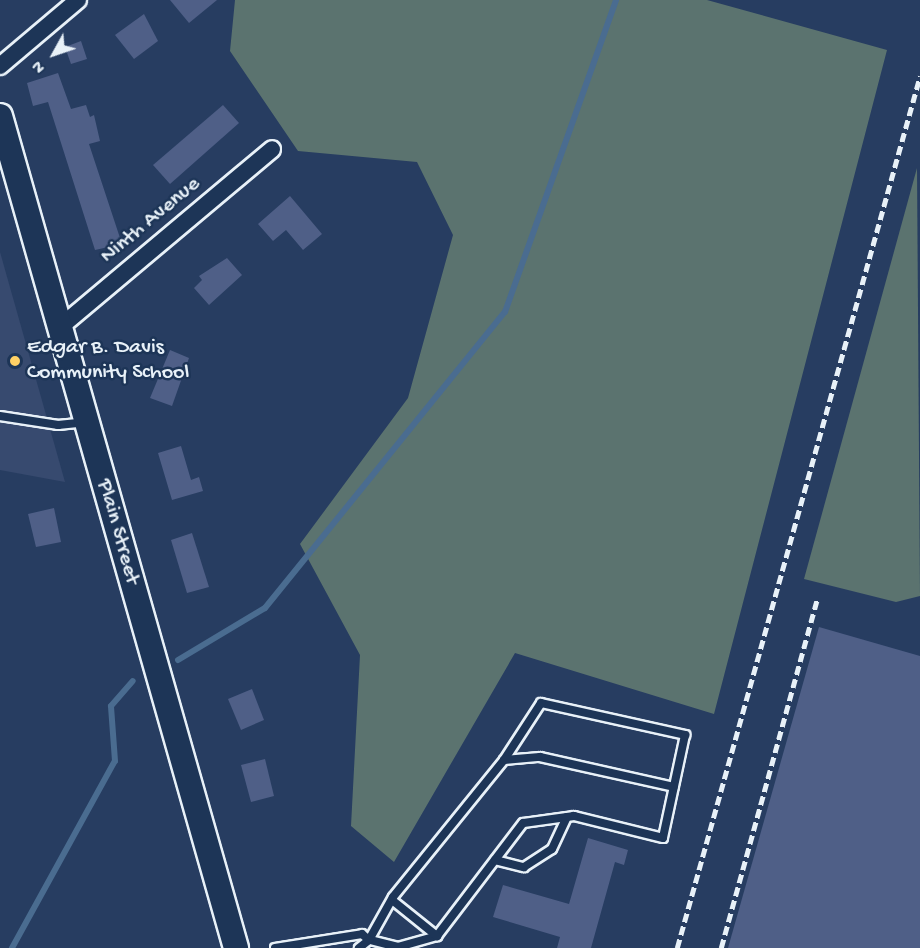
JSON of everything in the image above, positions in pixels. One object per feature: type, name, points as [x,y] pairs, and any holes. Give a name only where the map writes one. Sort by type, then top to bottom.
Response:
[{"type":"main road","name":"Plain Street","points":[[0,116],[236,948]]},
{"type":"street","points":[[0,66],[78,0]]},
{"type":"street","name":"Ninth Avenue","points":[[59,328],[272,149]]},
{"type":"lane","points":[[0,416],[58,425],[85,422]]},
{"type":"lane","points":[[275,948],[362,934],[369,940],[398,947],[437,936],[523,823],[567,817],[663,838],[685,735],[541,703],[504,760],[392,900],[369,940],[359,948]]},
{"type":"lane","points":[[504,760],[540,757],[674,788]]},
{"type":"lane","points":[[495,860],[524,867],[552,849],[567,817]]},
{"type":"lane","points":[[392,900],[437,936]]},
{"type":"shaded area","name":"Edgar B. Davis Community School","points":[[0,252],[65,482],[0,470]]},
{"type":"green space","points":[[235,0],[707,0],[887,50],[714,714],[515,653],[394,862],[351,826],[360,655],[300,544],[408,398],[453,235],[417,162],[298,151],[230,51]]},
{"type":"green space","points":[[917,168],[920,596],[896,602],[804,579]]},
{"type":"building","points":[[170,0],[217,0],[189,23]]},
{"type":"building","points":[[144,14],[158,41],[134,59],[115,35]]},
{"type":"building","points":[[81,41],[87,59],[71,64],[65,47]]},
{"type":"building","points":[[58,73],[71,109],[86,105],[90,117],[94,115],[100,141],[89,144],[122,244],[95,250],[48,102],[33,106],[27,83]]},
{"type":"building","points":[[223,105],[239,123],[170,184],[153,165]]},
{"type":"building","points":[[290,196],[322,234],[303,250],[286,230],[273,241],[258,224]]},
{"type":"building","points":[[227,258],[242,275],[209,305],[194,288],[202,280],[199,276]]},
{"type":"building","points":[[170,350],[189,358],[172,406],[150,398]]},
{"type":"building","points":[[181,446],[191,480],[199,477],[203,491],[172,500],[158,453]]},
{"type":"building","points":[[54,508],[61,542],[36,547],[28,514]]},
{"type":"building","points":[[192,533],[209,587],[187,593],[171,540]]},
{"type":"building","points":[[819,627],[920,656],[920,948],[728,948]]},
{"type":"building","points":[[252,689],[264,720],[241,730],[228,699]]},
{"type":"building","points":[[265,759],[274,796],[251,802],[241,765]]},
{"type":"building","points":[[588,838],[628,850],[624,865],[615,862],[591,948],[557,948],[560,937],[493,917],[503,885],[569,904]]},
{"type":"waterway","points":[[178,660],[265,608],[505,312],[616,0]]},
{"type":"waterway","points":[[12,948],[115,761],[111,706],[133,681]]},
{"type":"railway","points":[[677,948],[920,76]]},
{"type":"railway","points":[[721,948],[817,600]]},
{"type":"place","name":"Edgar B. Davis Community School","points":[[15,361]]}]
